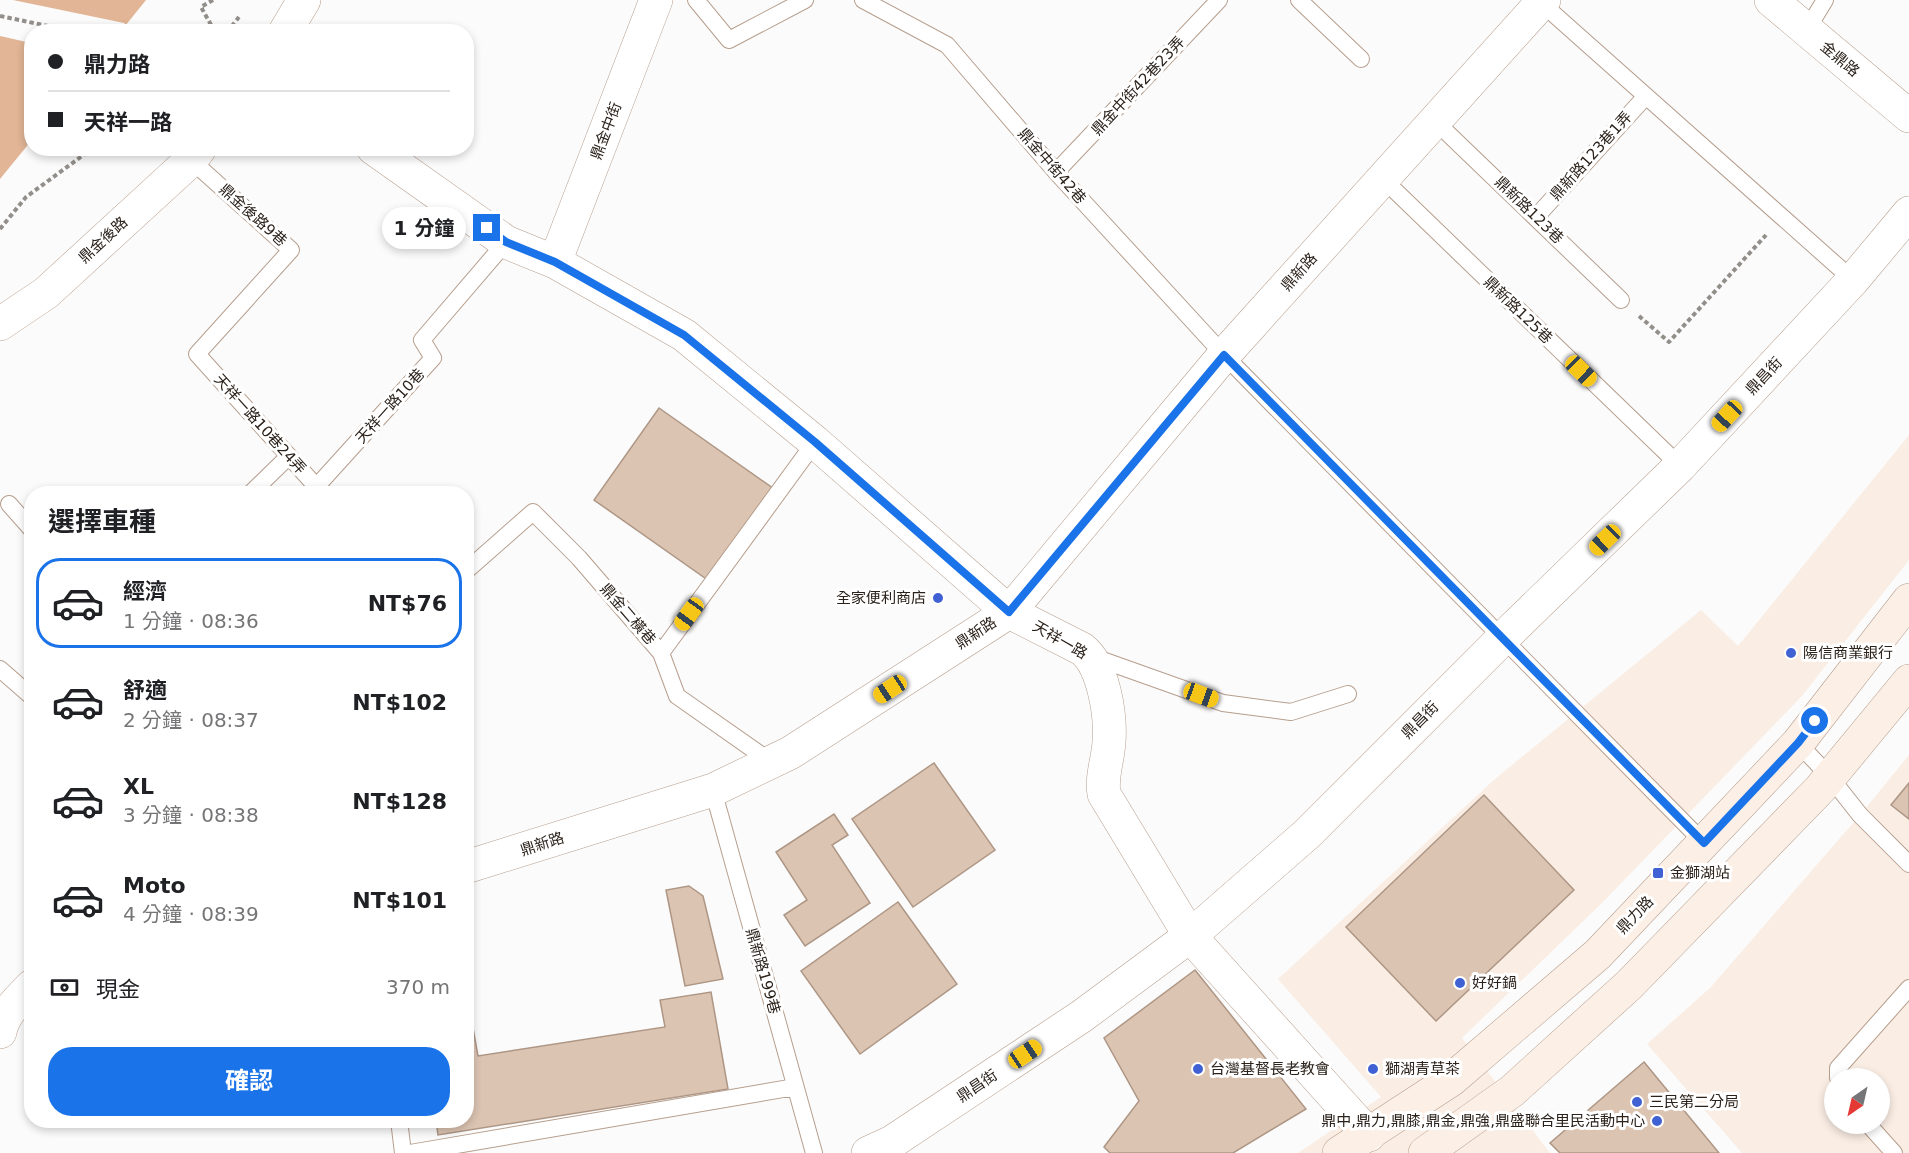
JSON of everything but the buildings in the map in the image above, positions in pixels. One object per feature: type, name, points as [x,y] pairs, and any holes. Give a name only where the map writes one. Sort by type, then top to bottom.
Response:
[{"type":"street","points":[[290,24],[304,0]]},
{"type":"street","name":"鼎金中街","points":[[555,262],[656,0]]},
{"type":"street","name":"金鼎路","points":[[1771,0],[1909,116]]},
{"type":"street","name":"鼎新路","points":[[474,864],[712,790],[800,747],[1009,612],[1224,355],[1541,1]]},
{"type":"street","name":"鼎金後路","points":[[0,324],[46,293],[194,156]]},
{"type":"street","name":"天祥一路","points":[[384,156],[506,242],[555,262],[684,335],[815,442],[1009,612],[1090,655],[1096,665],[1105,693],[1108,723],[1107,758],[1102,781],[1104,794],[1190,936],[1377,1144]]},
{"type":"street","name":"鼎昌街","points":[[868,1153],[892,1142],[1082,1016],[1190,936],[1307,834],[1502,639],[1680,466],[1853,280],[1909,213]]},
{"type":"street","name":"鼎力路","points":[[1339,1153],[1377,1144],[1598,954],[1798,743],[1909,600]]},
{"type":"street","points":[[1425,1153],[1512,1091],[1629,985],[1830,777],[1909,681]]},
{"type":"street","points":[[0,1027],[24,994]]},
{"type":"lane","points":[[696,0],[729,40],[806,0]]},
{"type":"lane","name":"鼎金中街42巷","points":[[863,0],[948,45],[1056,172],[1224,355],[1704,843]]},
{"type":"lane","name":"鼎金中街42巷23弄","points":[[1056,172],[1219,0]]},
{"type":"lane","points":[[1299,0],[1360,58]]},
{"type":"lane","points":[[1806,31],[1825,0]]},
{"type":"lane","points":[[1541,1],[1853,280]]},
{"type":"lane","name":"鼎新路123巷1弄","points":[[1536,217],[1646,96]]},
{"type":"lane","name":"鼎新路123巷","points":[[1435,122],[1621,300]]},
{"type":"lane","name":"鼎金後路9巷","points":[[197,354],[291,250],[198,156]]},
{"type":"lane","name":"鼎新路125巷","points":[[1383,179],[1680,466]]},
{"type":"lane","name":"天祥一路10巷","points":[[323,486],[433,358],[422,340],[506,242]]},
{"type":"lane","name":"天祥一路10巷24弄","points":[[197,354],[316,486]]},
{"type":"lane","points":[[661,653],[815,442]]},
{"type":"lane","points":[[258,486],[289,456]]},
{"type":"lane","points":[[9,504],[24,521]]},
{"type":"lane","name":"鼎金二橫巷","points":[[474,564],[533,512],[579,558],[661,653],[677,696],[771,762]]},
{"type":"lane","points":[[1090,655],[1223,703],[1291,712],[1348,694]]},
{"type":"lane","points":[[0,669],[24,690]]},
{"type":"lane","points":[[1798,743],[1830,777],[1860,815],[1909,864]]},
{"type":"lane","name":"鼎新路199巷","points":[[712,790],[814,1153]]},
{"type":"lane","points":[[1838,1068],[1909,988]]},
{"type":"lane","points":[[410,1153],[795,1087]]},
{"type":"lane","points":[[400,1128],[403,1153]]},
{"type":"lane","points":[[1877,1134],[1894,1153]]},
{"type":"path","points":[[211,24],[201,7],[213,0]]},
{"type":"path","points":[[0,16],[38,24]]},
{"type":"path","points":[[233,24],[239,17]]},
{"type":"path","points":[[0,229],[26,197],[82,156]]},
{"type":"path","points":[[1621,300],[1669,342],[1783,217]]},
{"type":"shaded area","points":[[0,0],[146,0],[127,24],[24,24],[24,150],[0,179]]},
{"type":"shaded area","points":[[1909,435],[1909,560],[1802,696],[1603,902],[1462,1038],[1550,1153],[1298,1153],[1381,1097],[1278,979],[1495,779],[1701,610],[1738,646]]},
{"type":"shaded area","points":[[1909,755],[1909,1153],[1742,1153],[1647,1044],[1710,988]]},
{"type":"pier","points":[[0,0],[13,0],[125,24],[24,24],[24,41],[0,36]]},
{"type":"place","name":"全家便利商店","points":[[938,598]]},
{"type":"place","name":"陽信商業銀行","points":[[1791,653]]},
{"type":"place","name":"金獅湖站","points":[[1658,873]]},
{"type":"place","name":"好好鍋","points":[[1460,983]]},
{"type":"place","name":"台灣基督長老教會","points":[[1198,1069]]},
{"type":"place","name":"獅湖青草茶","points":[[1373,1069]]},
{"type":"place","name":"三民第二分局","points":[[1637,1102]]},
{"type":"place","name":"鼎中,鼎力,鼎膝,鼎金,鼎強,鼎盛聯合里民活動中心","points":[[1657,1121]]},
{"type":"route","points":[[487,228],[506,242],[555,262],[684,335],[815,442],[1009,612],[1224,355],[1704,843],[1798,743],[1815,721]]}]
